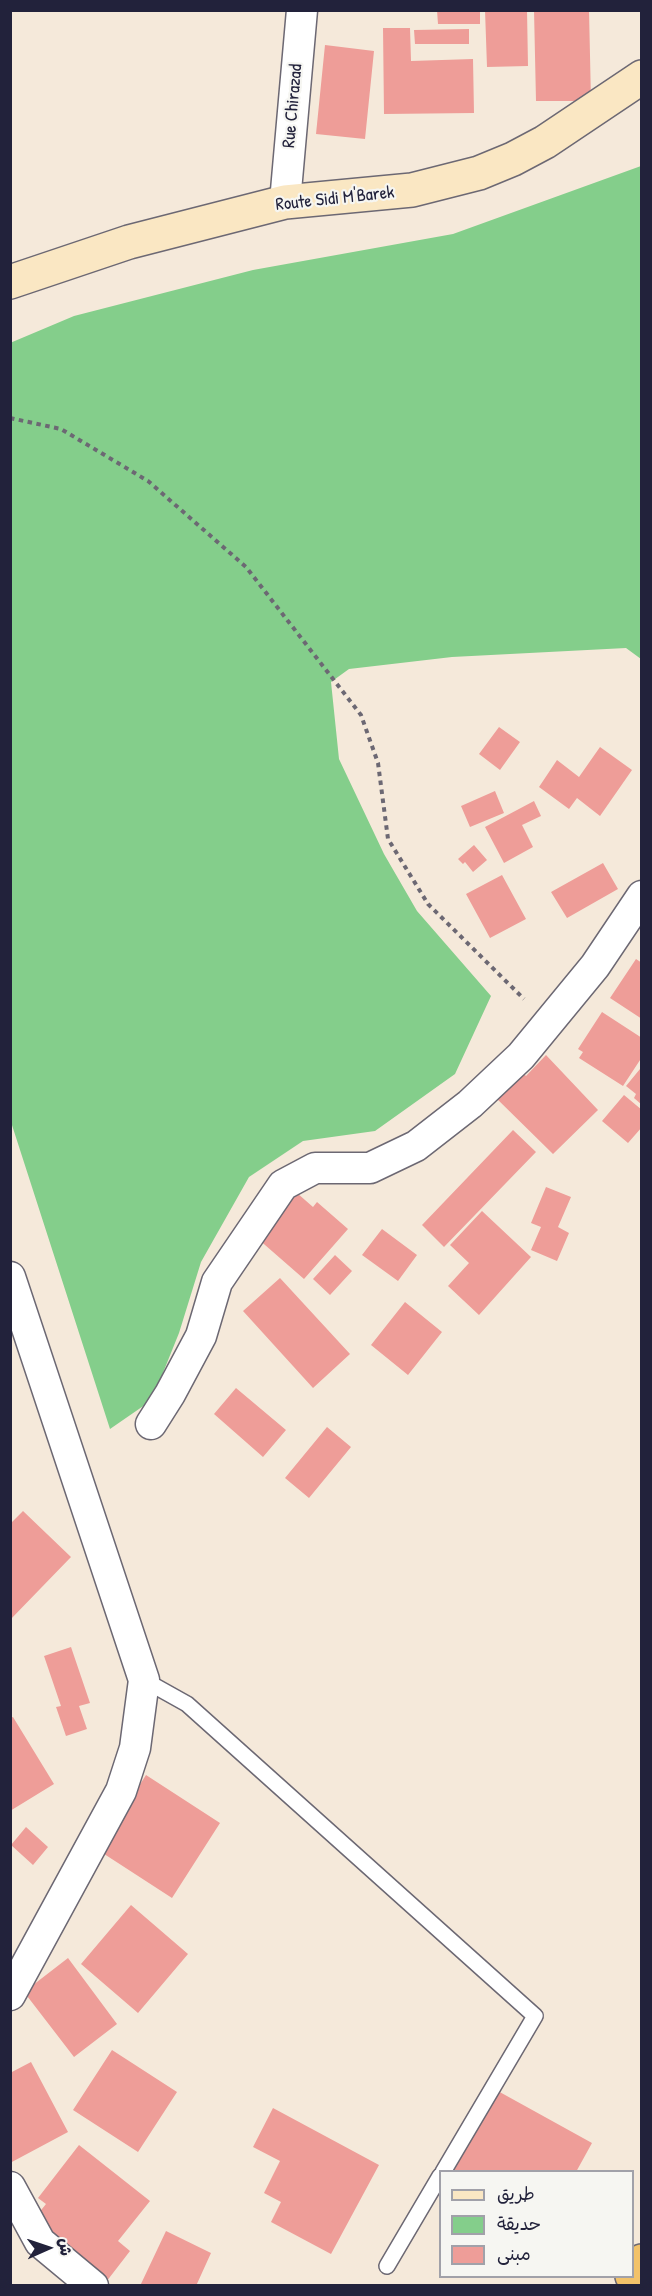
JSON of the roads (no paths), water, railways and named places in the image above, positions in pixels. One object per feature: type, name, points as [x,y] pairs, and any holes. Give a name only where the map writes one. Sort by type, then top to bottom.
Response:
[{"type":"main road","name":"Route Sidi M'Barek","points":[[10,282],[129,242],[285,201],[412,190],[479,173],[545,142],[642,77]]},
{"type":"street","name":"Rue Chirazad","points":[[285,201],[302,10]]},
{"type":"street","points":[[151,1424],[201,1336],[217,1282],[284,1185],[315,1168],[370,1168],[416,1146],[470,1104],[521,1056],[595,966],[642,896]]},
{"type":"street","points":[[10,1277],[144,1680],[135,1748],[121,1791],[10,1995]]},
{"type":"street","points":[[10,2187],[40,2242],[93,2286]]},
{"type":"lane","points":[[144,1680],[187,1704],[535,2016],[444,2170]]},
{"type":"lane","points":[[387,2266],[439,2179]]}]
